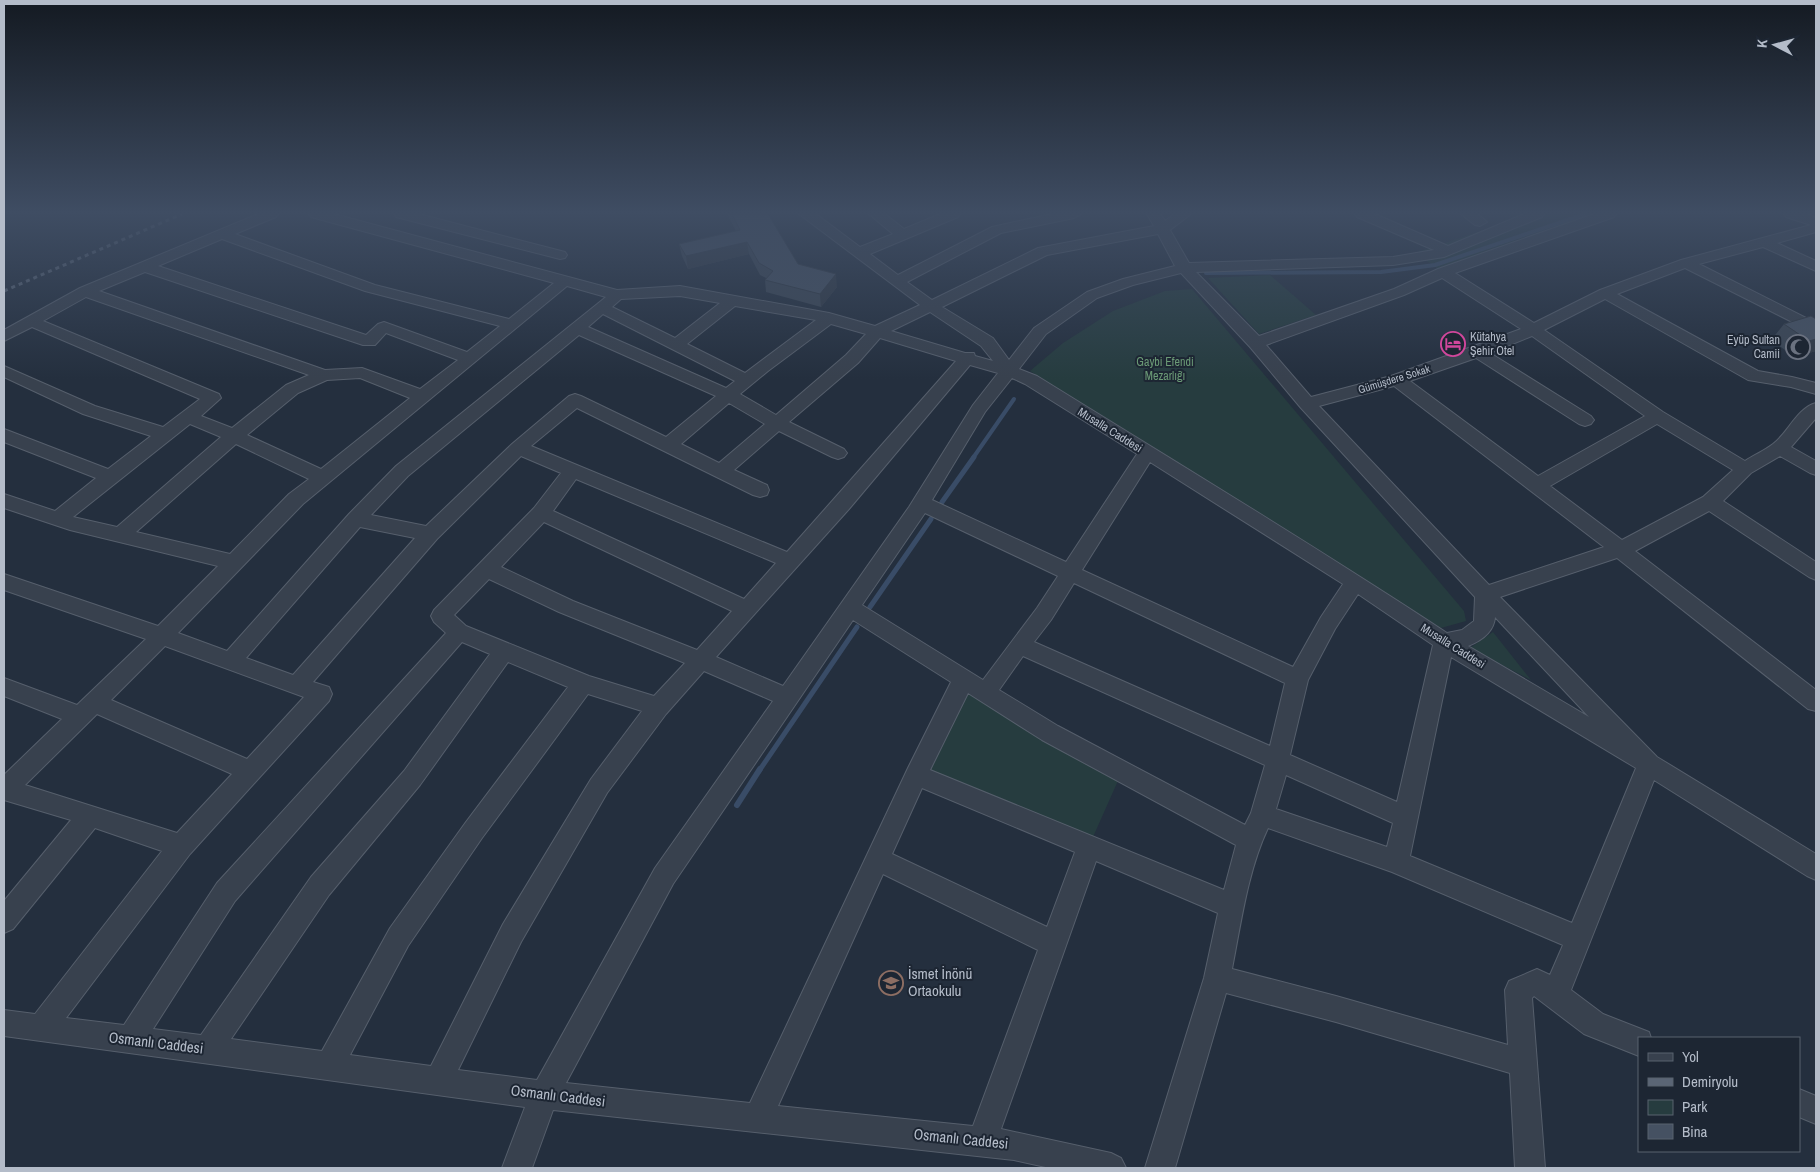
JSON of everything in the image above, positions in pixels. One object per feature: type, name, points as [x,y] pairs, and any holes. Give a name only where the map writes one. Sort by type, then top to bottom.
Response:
[{"type":"street","points":[[6,332],[31,321],[85,291],[137,269]]},
{"type":"street","points":[[151,269],[369,341],[384,327],[469,358]]},
{"type":"street","points":[[317,269],[370,288],[511,324]]},
{"type":"street","name":"Musalla Caddesi","points":[[523,269],[617,295],[680,291],[829,318],[968,357],[1031,380],[1356,582],[1444,642],[1649,764],[1816,868]]},
{"type":"street","points":[[881,269],[931,306],[988,342],[1009,371]]},
{"type":"street","points":[[897,281],[921,269]]},
{"type":"street","points":[[721,471],[852,359],[878,331],[1007,269]]},
{"type":"street","points":[[517,1168],[544,1095],[664,876],[921,503],[979,409],[1040,331],[1092,295],[1128,282],[1181,269]]},
{"type":"street","points":[[1185,269],[1256,343],[1308,404],[1421,528],[1649,764],[1556,996]]},
{"type":"street","points":[[1256,343],[1400,292],[1452,269]]},
{"type":"street","name":"Gümüşdere Sokak","points":[[1308,404],[1397,380],[1502,343],[1533,330],[1605,293],[1671,269]]},
{"type":"street","points":[[1697,269],[1816,329]]},
{"type":"street","points":[[1443,272],[1533,330],[1657,416],[1745,469]]},
{"type":"street","points":[[181,846],[90,815],[4,789],[162,636],[296,499],[566,280]]},
{"type":"street","points":[[85,291],[324,375]]},
{"type":"street","points":[[1605,293],[1754,376],[1792,382],[1816,389]]},
{"type":"street","points":[[230,662],[356,519],[402,471],[617,295]]},
{"type":"street","points":[[676,345],[733,300]]},
{"type":"street","points":[[601,307],[746,380]]},
{"type":"street","points":[[668,445],[746,380],[829,318]]},
{"type":"street","points":[[31,321],[213,398],[57,519]]},
{"type":"street","points":[[577,328],[728,395],[777,423],[838,453]]},
{"type":"street","points":[[1476,351],[1585,420]]},
{"type":"street","points":[[438,1081],[517,925],[599,786],[658,707],[790,561],[968,357]]},
{"type":"street","points":[[4,372],[89,410],[165,434]]},
{"type":"street","points":[[120,535],[234,436],[292,389],[324,375],[362,373],[421,396]]},
{"type":"street","points":[[1397,380],[1537,485],[1816,702]]},
{"type":"street","points":[[297,685],[430,534],[518,448],[575,400],[760,490]]},
{"type":"street","points":[[1485,594],[1619,550],[1658,531],[1710,502],[1745,469],[1780,448],[1809,415],[1816,410]]},
{"type":"street","points":[[1537,485],[1657,416]]},
{"type":"street","points":[[188,417],[322,477]]},
{"type":"street","points":[[4,435],[110,477]]},
{"type":"street","points":[[518,448],[790,561]]},
{"type":"street","points":[[1780,448],[1816,469]]},
{"type":"street","points":[[986,692],[1019,645],[1044,614],[1147,452]]},
{"type":"street","points":[[573,470],[541,513],[441,616],[459,632],[504,651],[584,684],[658,707]]},
{"type":"street","points":[[4,501],[57,519],[234,562]]},
{"type":"street","points":[[1710,502],[1816,572]]},
{"type":"street","points":[[921,503],[1297,679]]},
{"type":"street","points":[[541,513],[747,608]]},
{"type":"street","points":[[356,519],[430,534]]},
{"type":"street","points":[[488,569],[527,590],[610,626],[700,660],[788,698]]},
{"type":"street","points":[[4,582],[162,636],[321,694],[181,846],[41,1028]]},
{"type":"street","points":[[1160,1168],[1217,978],[1232,906],[1250,840],[1262,815],[1278,759],[1297,679],[1328,622],[1356,582]]},
{"type":"street","points":[[1396,862],[1444,642],[1468,637],[1484,625],[1485,594]]},
{"type":"street","points":[[850,608],[1050,732],[1250,840]]},
{"type":"street","points":[[130,1040],[226,892],[459,632]]},
{"type":"street","points":[[1019,645],[1406,817]]},
{"type":"street","points":[[207,1050],[320,886],[412,778],[504,651]]},
{"type":"street","points":[[758,1118],[916,775],[964,679]]},
{"type":"street","points":[[329,1066],[399,937],[480,822],[566,705],[584,684]]},
{"type":"street","points":[[4,687],[87,709],[250,771]]},
{"type":"street","points":[[916,775],[1232,906]]},
{"type":"street","points":[[4,920],[90,815]]},
{"type":"street","points":[[1262,815],[1396,862],[1578,939]]},
{"type":"street","points":[[982,1141],[1089,846]]},
{"type":"street","points":[[877,859],[1053,944]]},
{"type":"street","points":[[1217,978],[1336,1009],[1523,1063]]},
{"type":"street","points":[[1530,1168],[1518,990],[1537,982],[1594,1024],[1638,1042]]},
{"type":"street","name":"Osmanlı Caddesi","points":[[4,1023],[544,1095],[1014,1145],[1050,1161],[1112,1168]]},
{"type":"street","points":[[1800,1103],[1816,1110]]},
{"type":"green space","points":[[1438,269],[1452,269],[1443,272]]},
{"type":"green space","points":[[1270,275],[1316,315],[1259,334],[1208,278]]},
{"type":"green space","name":"Gaybi Efendi Mezarlığı","points":[[1192,289],[1464,611],[1466,621],[1441,628],[1030,371],[1063,343],[1113,311],[1165,291]]},
{"type":"green space","points":[[1493,632],[1531,680],[1470,648]]},
{"type":"green space","points":[[964,679],[1121,774],[1089,846],[922,772]]},
{"type":"building","points":[[769,269],[816,269],[836,274],[820,294],[765,280],[773,271]]},
{"type":"building","points":[[1811,316],[1816,319],[1816,339],[1809,341],[1784,324]]},
{"type":"waterway","points":[[1206,273],[1381,272],[1407,269]]},
{"type":"waterway","points":[[973,458],[1014,399]]},
{"type":"waterway","points":[[942,502],[974,457]]},
{"type":"waterway","points":[[870,607],[931,519]]},
{"type":"waterway","points":[[759,771],[857,627]]},
{"type":"waterway","points":[[737,805],[760,769]]},
{"type":"railway","points":[[4,291],[56,269]]},
{"type":"place","name":"Kütahya Şehir Otel","points":[[1453,344]]},
{"type":"place","name":"Eyüp Sultan Camii","points":[[1798,347]]},
{"type":"place","name":"İsmet İnönü Ortaokulu","points":[[891,983]]}]
